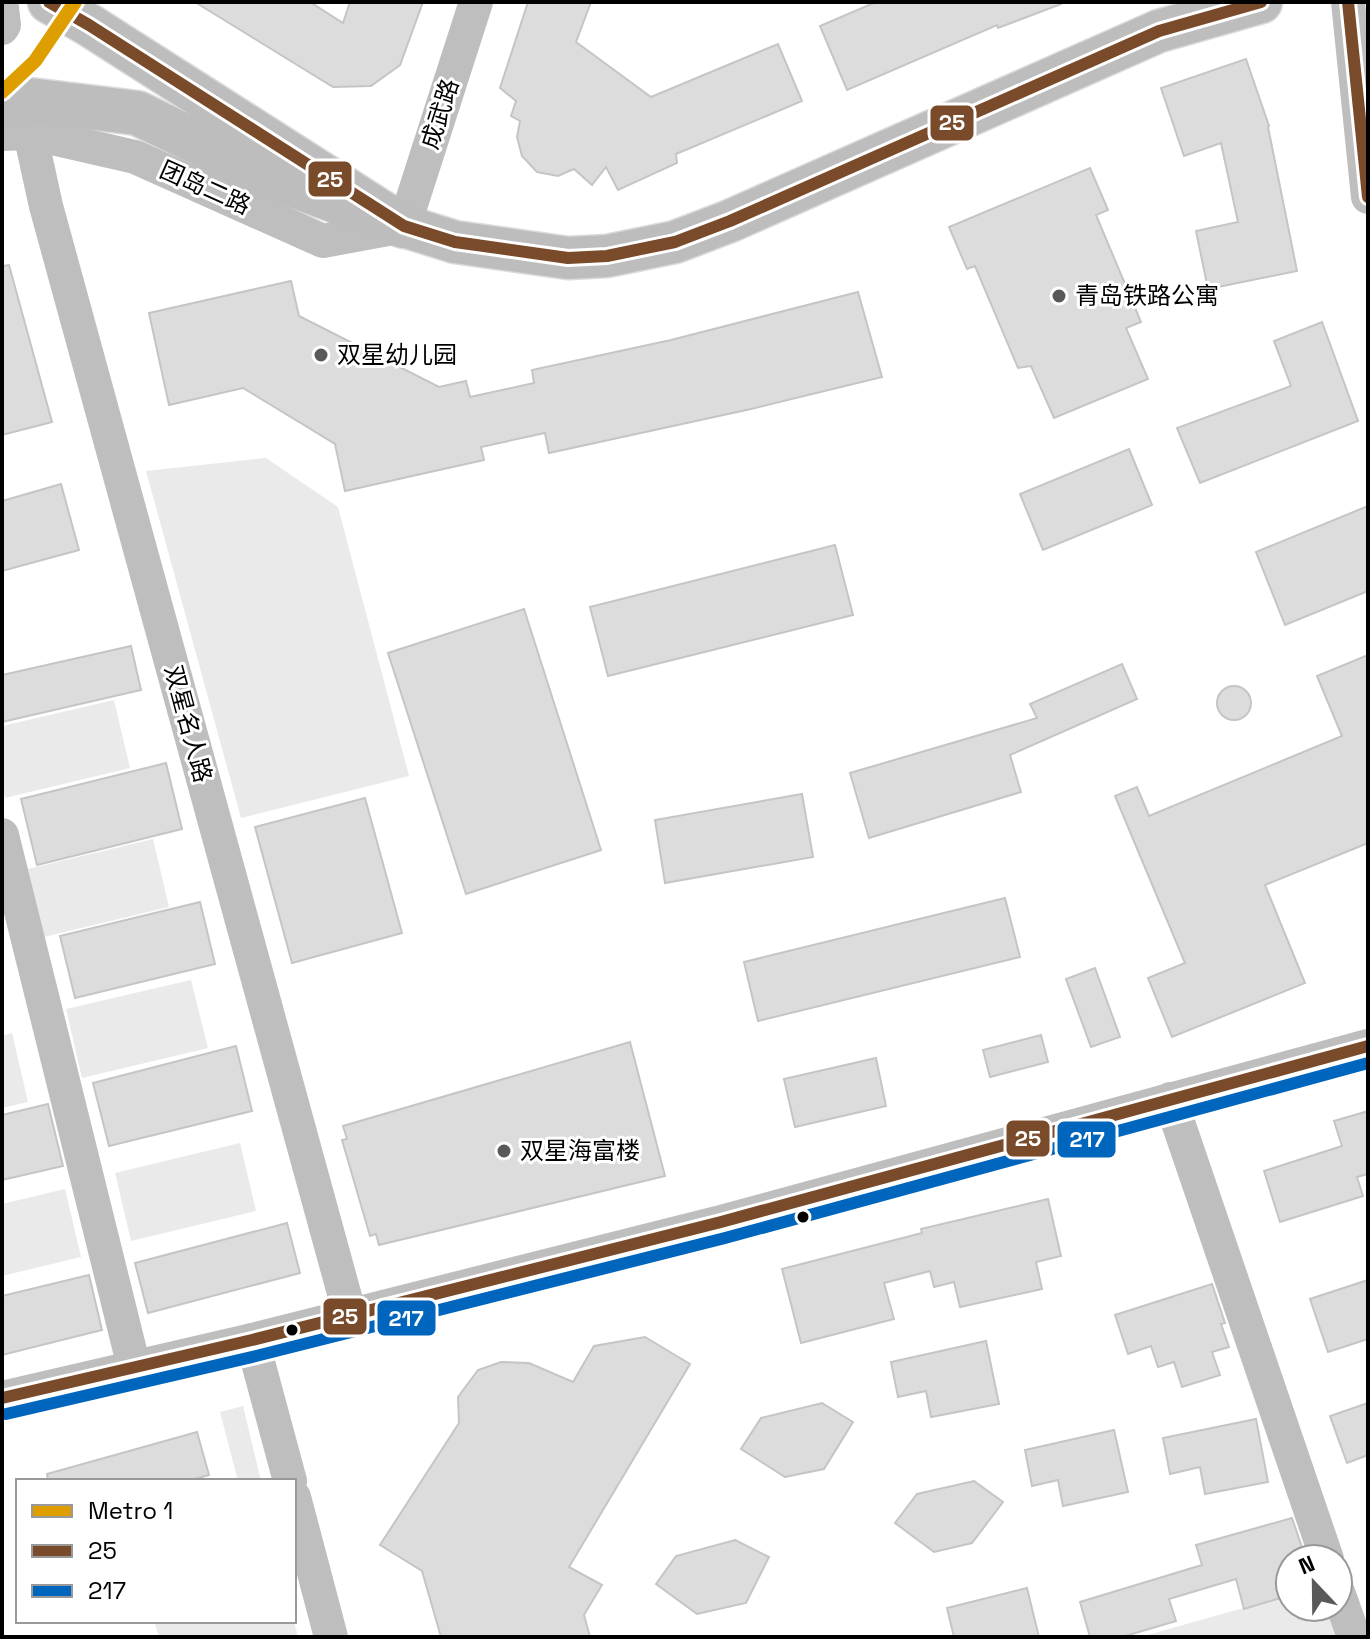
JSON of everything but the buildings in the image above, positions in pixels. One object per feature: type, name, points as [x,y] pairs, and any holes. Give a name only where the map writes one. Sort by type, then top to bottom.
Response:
[{"type":"highway","points":[[11,123],[21,99],[137,113],[263,174],[404,226]]},
{"type":"main road","points":[[49,2],[94,13],[404,226],[455,242],[568,258],[607,256],[675,242],[730,221],[1159,31],[1261,2]]},
{"type":"street","name":"成武路","points":[[404,226],[476,2]]},
{"type":"street","points":[[1348,2],[1368,197]]},
{"type":"street","points":[[2,8],[2,28]]},
{"type":"street","name":"双星名人路","points":[[11,123],[46,206],[350,1315]]},
{"type":"street","points":[[2,835],[134,1367]]},
{"type":"street","points":[[2,1398],[252,1340],[721,1222],[1368,1046]]},
{"type":"street","points":[[1170,1099],[1322,1543]]},
{"type":"street","points":[[252,1340],[289,1479]]},
{"type":"street","points":[[296,1505],[331,1637]]},
{"type":"shaded area","points":[[266,458],[338,507],[409,776],[241,818],[146,471]]},
{"type":"shaded area","points":[[114,700],[130,768],[5,798],[2,786],[2,726]]},
{"type":"shaded area","points":[[153,839],[169,907],[44,937],[28,869]]},
{"type":"shaded area","points":[[191,980],[208,1048],[82,1078],[66,1009]]},
{"type":"shaded area","points":[[12,1033],[28,1102],[2,1108],[2,1036]]},
{"type":"shaded area","points":[[240,1143],[256,1211],[131,1241],[115,1173]]},
{"type":"shaded area","points":[[65,1189],[81,1257],[2,1276],[2,1204]]},
{"type":"shaded area","points":[[243,1406],[261,1479],[237,1479],[220,1412]]},
{"type":"shaded area","points":[[1274,1599],[1274,1623],[1331,1623],[1336,1637],[1140,1637]]},
{"type":"shaded area","points":[[155,1623],[294,1623],[298,1637],[159,1637]]},
{"type":"metro line","name":"1","points":[[2,92],[35,61],[75,2]]},
{"type":"transit line","name":"25","points":[[49,2],[404,226],[455,242],[568,258],[607,256],[675,242],[730,221],[1159,31],[1261,2]]},
{"type":"transit line","name":"25","points":[[1348,2],[1368,197]]},
{"type":"transit line","name":"25","points":[[2,1398],[252,1340],[721,1222],[1368,1046]]},
{"type":"transit line","name":"217","points":[[6,1414],[256,1356],[725,1238],[1368,1063]]},
{"type":"place","name":"青岛铁路公寓","points":[[1059,296]]},
{"type":"place","name":"双星幼儿园","points":[[321,355]]},
{"type":"place","name":"双星海富楼","points":[[504,1151]]}]
